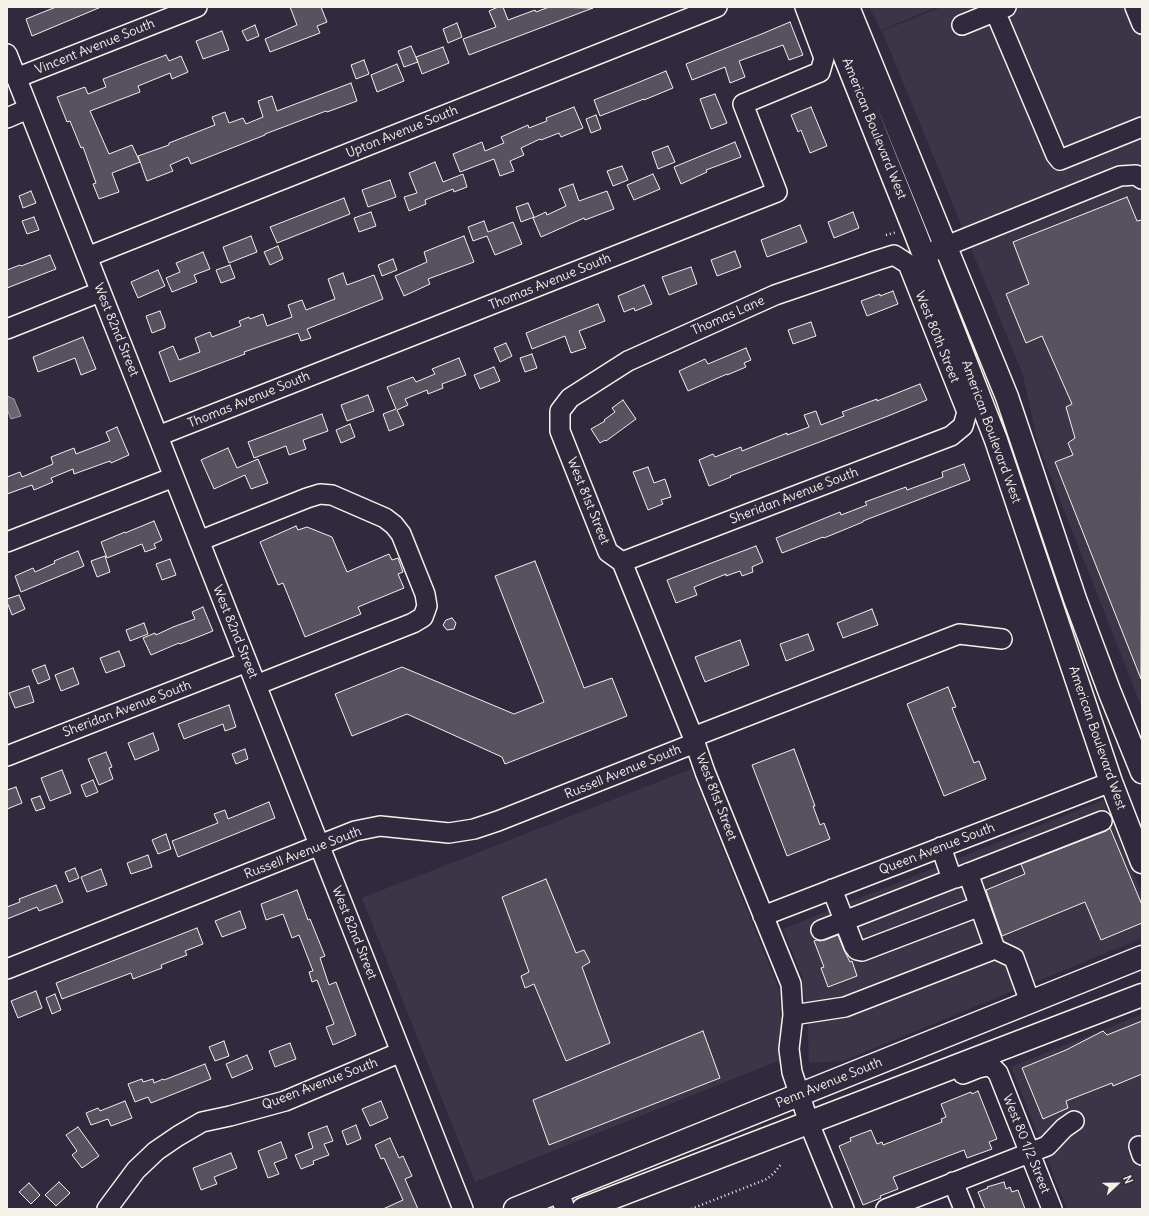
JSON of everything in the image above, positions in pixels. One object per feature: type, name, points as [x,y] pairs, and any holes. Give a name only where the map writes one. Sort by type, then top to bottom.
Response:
[{"type":"main road","name":"American Boulevard West","points":[[825,7],[996,440],[1111,782],[1142,862]]},
{"type":"main road","name":"American Boulevard West","points":[[848,7],[1007,397],[1078,606],[1110,693],[1140,762]]},
{"type":"main road","points":[[850,71],[871,62]]},
{"type":"main road","name":"Penn Avenue South","points":[[515,1209],[562,1200],[800,1094],[1142,957]]},
{"type":"main road","points":[[584,1209],[1138,998]]},
{"type":"street","name":"Vincent Avenue South","points":[[16,78],[197,7]]},
{"type":"street","name":"Upton Avenue South","points":[[87,257],[717,7]]},
{"type":"street","name":"Thomas Avenue South","points":[[158,436],[777,192],[743,104],[820,72],[824,58],[805,7]]},
{"type":"street","points":[[1135,7],[1142,24]]},
{"type":"street","points":[[962,25],[1000,9],[1056,155],[1060,160],[1142,127]]},
{"type":"street","name":"West 82nd Street","points":[[7,54],[463,1209]]},
{"type":"street","points":[[7,118],[28,110]]},
{"type":"street","points":[[924,255],[1120,176],[1140,175]]},
{"type":"street","name":"Thomas Lane","points":[[570,398],[628,361],[774,296],[878,260],[894,256]]},
{"type":"street","name":"West 80th Street","points":[[894,256],[908,264],[967,412],[963,426]]},
{"type":"street","points":[[7,329],[100,292]]},
{"type":"street","name":"West 81st Street","points":[[570,398],[560,411],[560,431],[608,552],[622,562],[790,984],[793,1015],[789,1049],[792,1072],[810,1123],[844,1209]]},
{"type":"street","name":"Sheridan Avenue South","points":[[622,562],[951,436],[963,426]]},
{"type":"street","points":[[7,542],[174,477]]},
{"type":"street","points":[[199,541],[307,498],[320,494],[332,495],[385,518],[394,525],[401,534],[425,594],[427,606],[423,617],[413,623],[256,685]]},
{"type":"street","name":"Russell Avenue South","points":[[7,969],[355,831],[380,826],[449,833],[474,829],[498,821],[694,740],[959,634],[1002,639]]},
{"type":"street","name":"Sheridan Avenue South","points":[[7,756],[247,662]]},
{"type":"street","name":"Queen Avenue South","points":[[763,916],[1111,782]]},
{"type":"street","points":[[821,930],[1102,821]]},
{"type":"street","points":[[941,847],[980,906],[995,949],[1014,958],[1030,1002]]},
{"type":"street","points":[[832,889],[854,946],[857,950],[862,951],[980,906]]},
{"type":"street","points":[[793,1015],[845,1006],[995,949]]},
{"type":"street","name":"Queen Avenue South","points":[[107,1209],[136,1170],[156,1151],[202,1122],[285,1101],[401,1052]]},
{"type":"street","name":"West 80 1/2 Street","points":[[854,1105],[913,1094],[978,1068],[987,1066],[993,1068],[998,1073],[1052,1209]]},
{"type":"street","points":[[897,1207],[953,1182],[1047,1146],[1064,1128],[1074,1121]]},
{"type":"street","points":[[953,1182],[964,1209]]},
{"type":"path","points":[[691,1209],[767,1179],[774,1174],[782,1163]]},
{"type":"shaded area","points":[[869,7],[937,7],[881,30]]},
{"type":"shaded area","points":[[942,7],[1142,7],[1142,708],[1038,444],[1023,375],[882,31]]},
{"type":"shaded area","points":[[7,396],[14,399],[21,416],[11,419],[7,409]]},
{"type":"shaded area","points":[[691,769],[779,990],[783,1059],[475,1182],[362,898]]},
{"type":"shaded area","points":[[1103,800],[1142,894],[1142,938],[843,1061],[809,1063],[808,1027],[802,976],[783,929]]},
{"type":"shaded area","points":[[1142,1014],[1142,1209],[1067,1209],[1011,1067]]},
{"type":"building","points":[[56,7],[101,7],[32,36],[26,19]]},
{"type":"building","points":[[290,7],[321,7],[327,22],[317,26],[320,33],[270,52],[265,39],[297,25]]},
{"type":"building","points":[[498,7],[503,7],[508,20],[535,10],[536,12],[549,7],[593,8],[469,55],[463,39],[496,27],[489,11]]},
{"type":"building","points":[[790,22],[803,55],[789,60],[783,45],[739,61],[745,77],[730,83],[725,67],[692,80],[686,64]]},
{"type":"building","points":[[457,23],[462,37],[448,43],[443,29]]},
{"type":"building","points":[[255,25],[259,36],[247,41],[242,31]]},
{"type":"building","points":[[222,31],[229,50],[203,59],[196,41]]},
{"type":"building","points":[[411,46],[418,62],[404,67],[398,51]]},
{"type":"building","points":[[443,47],[449,63],[422,74],[416,57]]},
{"type":"building","points":[[166,55],[169,61],[181,56],[188,72],[172,79],[170,73],[138,86],[140,92],[90,111],[109,154],[132,145],[140,162],[112,173],[119,192],[99,199],[93,184],[96,183],[83,147],[81,148],[70,121],[67,122],[57,97],[85,87],[88,94],[106,87],[103,79]]},
{"type":"building","points":[[364,60],[369,74],[356,79],[351,65]]},
{"type":"building","points":[[397,64],[404,81],[377,92],[371,75]]},
{"type":"building","points":[[666,71],[673,88],[600,116],[594,100]]},
{"type":"building","points":[[351,83],[357,101],[265,134],[191,164],[188,157],[170,165],[173,171],[147,181],[138,156],[169,145],[169,143],[215,125],[212,117],[225,112],[229,123],[243,118],[246,124],[263,117],[258,101],[272,96],[277,111]]},
{"type":"building","points":[[715,94],[727,123],[711,129],[700,99]]},
{"type":"building","points":[[574,107],[583,128],[561,137],[559,133],[541,140],[540,139],[521,148],[524,155],[510,161],[514,171],[500,176],[494,159],[460,172],[453,154],[482,142],[485,151],[504,143],[501,137],[528,125],[529,128],[547,121],[546,118]]},
{"type":"building","points":[[811,107],[827,146],[810,153],[801,130],[798,132],[791,115]]},
{"type":"building","points":[[596,115],[601,129],[591,133],[586,119]]},
{"type":"building","points":[[735,142],[741,157],[706,170],[707,172],[681,184],[674,167]]},
{"type":"building","points":[[668,146],[675,162],[658,169],[652,152]]},
{"type":"building","points":[[435,162],[443,182],[463,174],[467,187],[454,192],[453,189],[425,200],[426,204],[409,211],[404,197],[417,193],[409,173]]},
{"type":"building","points":[[622,166],[628,180],[613,186],[607,171]]},
{"type":"building","points":[[653,174],[660,189],[634,200],[627,185]]},
{"type":"building","points":[[390,180],[396,197],[368,207],[362,190]]},
{"type":"building","points":[[573,184],[579,201],[607,191],[614,209],[585,220],[584,218],[541,237],[533,218],[546,212],[547,215],[566,206],[559,189]]},
{"type":"building","points":[[31,191],[36,203],[23,208],[19,196]]},
{"type":"building","points":[[1127,197],[1137,221],[1142,220],[1141,679],[1055,462],[1073,455],[1068,443],[1075,438],[1066,407],[1072,404],[1042,336],[1026,343],[1006,294],[1029,284],[1013,242]]},
{"type":"building","points":[[344,198],[350,214],[277,243],[270,227]]},
{"type":"building","points":[[528,203],[534,217],[521,222],[516,207]]},
{"type":"building","points":[[371,212],[376,226],[359,232],[354,218]]},
{"type":"building","points":[[853,212],[859,228],[834,238],[828,222]]},
{"type":"building","points":[[34,217],[39,230],[27,234],[22,221]]},
{"type":"building","points":[[484,221],[488,232],[513,222],[522,244],[495,255],[487,236],[473,241],[468,227]]},
{"type":"building","points":[[800,225],[807,242],[767,257],[761,240]]},
{"type":"building","points":[[251,236],[257,252],[229,263],[223,247]]},
{"type":"building","points":[[464,236],[474,262],[428,279],[430,284],[404,296],[395,276],[427,262],[424,252]]},
{"type":"building","points":[[278,246],[283,259],[270,265],[264,252]]},
{"type":"building","points":[[735,251],[741,267],[717,276],[711,260]]},
{"type":"building","points":[[203,252],[210,269],[194,275],[197,282],[172,292],[166,278],[180,272],[176,263]]},
{"type":"building","points":[[50,255],[56,269],[7,288],[7,270]]},
{"type":"building","points":[[393,259],[397,270],[382,276],[378,265]]},
{"type":"building","points":[[230,265],[235,278],[221,283],[216,270]]},
{"type":"building","points":[[691,267],[697,284],[669,295],[662,277]]},
{"type":"building","points":[[158,270],[165,286],[138,298],[131,282]]},
{"type":"building","points":[[343,273],[347,285],[374,275],[383,299],[307,329],[311,338],[301,341],[298,333],[244,352],[245,354],[170,382],[159,352],[173,346],[179,360],[200,352],[195,338],[210,332],[212,337],[241,326],[239,321],[263,314],[267,326],[292,317],[288,305],[302,300],[306,310],[335,299],[328,279]]},
{"type":"building","points":[[644,285],[652,304],[635,311],[634,308],[624,312],[618,296]]},
{"type":"building","points":[[893,291],[898,304],[867,316],[861,301]]},
{"type":"building","points":[[598,304],[605,321],[579,331],[586,348],[571,353],[565,336],[532,349],[526,333]]},
{"type":"building","points":[[160,311],[165,328],[152,333],[146,316]]},
{"type":"building","points":[[811,322],[816,336],[793,344],[788,330]]},
{"type":"building","points":[[83,337],[96,369],[81,375],[75,358],[38,372],[33,357]]},
{"type":"building","points":[[506,343],[512,356],[500,362],[494,348]]},
{"type":"building","points":[[746,348],[751,360],[744,363],[746,367],[688,391],[679,371],[705,359],[708,364]]},
{"type":"building","points":[[532,354],[537,368],[525,372],[520,358]]},
{"type":"building","points":[[459,358],[466,375],[442,384],[443,388],[428,394],[427,390],[405,399],[408,405],[397,410],[404,425],[389,431],[383,414],[396,409],[387,387],[413,377],[416,382],[435,374],[432,369]]},
{"type":"building","points":[[494,367],[500,381],[480,389],[474,375]]},
{"type":"building","points":[[920,384],[927,400],[730,476],[731,477],[709,486],[699,460],[713,454],[715,457],[741,447],[742,451],[787,433],[787,435],[809,427],[804,415],[816,411],[821,425],[844,416],[842,412],[877,399],[877,401]]},
{"type":"building","points":[[368,395],[374,411],[347,421],[341,405]]},
{"type":"building","points":[[623,400],[636,419],[606,441],[605,440],[600,443],[591,429],[605,421],[604,420],[615,412],[612,408]]},
{"type":"building","points":[[322,414],[328,431],[303,440],[306,449],[289,455],[286,446],[254,458],[248,442]]},
{"type":"building","points":[[350,424],[355,437],[341,443],[336,430]]},
{"type":"building","points":[[117,427],[129,455],[111,463],[110,461],[74,474],[73,469],[51,478],[53,482],[34,490],[32,485],[7,494],[7,477],[20,472],[22,477],[53,464],[51,457],[74,448],[76,454],[110,441],[106,432]]},
{"type":"building","points":[[228,448],[237,468],[258,459],[268,483],[251,489],[245,475],[214,489],[201,460]]},
{"type":"building","points":[[964,464],[970,480],[863,521],[824,538],[823,537],[782,553],[776,538],[840,512],[841,515],[867,505],[865,502],[906,487],[907,490],[943,477],[942,472]]},
{"type":"building","points":[[648,467],[654,483],[665,479],[671,497],[661,500],[663,504],[648,510],[633,472]]},
{"type":"building","points":[[154,521],[162,540],[154,544],[156,548],[145,552],[142,544],[107,558],[101,542]]},
{"type":"building","points":[[296,526],[298,530],[307,527],[332,537],[347,572],[389,554],[392,560],[398,558],[403,572],[398,574],[404,588],[358,607],[361,614],[305,637],[283,583],[278,585],[260,542]]},
{"type":"building","points":[[756,546],[763,562],[752,567],[753,572],[742,576],[740,571],[726,576],[726,574],[694,587],[697,595],[676,603],[667,580]]},
{"type":"building","points":[[78,551],[84,566],[21,592],[15,576],[33,568],[35,572],[55,563],[54,561]]},
{"type":"building","points":[[105,556],[110,572],[97,577],[91,561]]},
{"type":"building","points":[[170,559],[176,575],[162,580],[156,564]]},
{"type":"building","points":[[535,561],[584,688],[612,678],[627,716],[505,764],[502,757],[407,714],[352,736],[335,694],[402,667],[514,714],[544,702],[495,576]]},
{"type":"building","points":[[19,595],[25,609],[12,615],[7,599]]},
{"type":"building","points":[[203,607],[213,631],[151,655],[143,638],[155,633],[156,635],[195,619],[192,612]]},
{"type":"building","points":[[872,609],[878,625],[843,638],[837,623]]},
{"type":"building","points":[[452,618],[456,623],[454,629],[447,630],[443,625],[446,620]]},
{"type":"building","points":[[144,623],[148,634],[130,641],[126,630]]},
{"type":"building","points":[[808,634],[814,650],[786,661],[780,644]]},
{"type":"building","points":[[740,640],[749,665],[705,682],[695,657]]},
{"type":"building","points":[[119,651],[125,666],[106,673],[100,658]]},
{"type":"building","points":[[45,665],[50,679],[38,684],[32,670]]},
{"type":"building","points":[[73,668],[79,684],[61,691],[55,675]]},
{"type":"building","points":[[29,686],[34,702],[15,708],[9,693]]},
{"type":"building","points":[[948,687],[956,707],[952,708],[974,763],[979,761],[986,779],[944,796],[907,704]]},
{"type":"building","points":[[229,705],[236,727],[225,731],[223,724],[184,739],[178,724]]},
{"type":"building","points":[[153,733],[159,750],[135,760],[128,743]]},
{"type":"building","points":[[245,749],[248,759],[236,764],[232,754]]},
{"type":"building","points":[[794,749],[815,806],[813,806],[820,825],[824,823],[830,839],[787,856],[752,765]]},
{"type":"building","points":[[106,752],[112,767],[109,768],[113,779],[99,785],[88,759]]},
{"type":"building","points":[[62,770],[71,793],[50,801],[41,778]]},
{"type":"building","points":[[93,780],[98,792],[86,797],[81,785]]},
{"type":"building","points":[[16,787],[22,803],[7,809],[7,790]]},
{"type":"building","points":[[40,796],[45,808],[36,811],[31,799]]},
{"type":"building","points":[[269,802],[275,818],[178,857],[172,841],[218,823],[214,814],[225,810],[228,819]]},
{"type":"building","points":[[1110,828],[1142,905],[1142,923],[1101,940],[1085,902],[1002,936],[986,890],[1025,874],[1021,864],[1106,831]]},
{"type":"building","points":[[166,834],[171,849],[158,854],[152,840]]},
{"type":"building","points":[[148,855],[152,867],[131,874],[127,863]]},
{"type":"building","points":[[75,868],[79,878],[69,882],[65,872]]},
{"type":"building","points":[[101,869],[107,885],[87,892],[81,877]]},
{"type":"building","points":[[546,879],[576,953],[584,950],[590,962],[582,967],[610,1043],[566,1061],[534,984],[525,988],[521,976],[529,972],[502,897]]},
{"type":"building","points":[[56,885],[63,902],[39,911],[37,907],[7,919],[7,907],[20,902],[19,899]]},
{"type":"building","points":[[297,890],[308,920],[310,919],[325,956],[320,958],[329,985],[336,982],[356,1035],[333,1045],[326,1027],[334,1024],[317,980],[312,982],[309,972],[313,971],[299,935],[292,938],[283,914],[266,920],[261,904]]},
{"type":"building","points":[[240,911],[246,928],[222,937],[215,921]]},
{"type":"building","points":[[197,928],[203,944],[185,951],[187,955],[161,965],[162,968],[133,979],[131,973],[62,999],[56,983]]},
{"type":"building","points":[[838,935],[850,962],[852,961],[857,976],[828,987],[821,968],[824,967],[814,941],[825,940]]},
{"type":"building","points":[[36,991],[42,1008],[18,1018],[11,1001]]},
{"type":"building","points":[[55,994],[61,1010],[52,1014],[46,998]]},
{"type":"building","points":[[1142,1021],[1142,1074],[1113,1086],[1112,1083],[1066,1101],[1068,1108],[1043,1119],[1022,1068],[1066,1050],[1103,1031],[1107,1035]]},
{"type":"building","points":[[703,1031],[720,1078],[549,1145],[533,1100]]},
{"type":"building","points":[[224,1041],[229,1056],[215,1061],[209,1047]]},
{"type":"building","points":[[290,1043],[296,1059],[275,1067],[269,1051]]},
{"type":"building","points":[[247,1055],[253,1069],[232,1078],[226,1064]]},
{"type":"building","points":[[205,1064],[211,1079],[151,1103],[148,1097],[135,1102],[128,1084],[142,1079],[143,1082],[153,1079],[154,1083]]},
{"type":"building","points":[[978,1091],[997,1139],[989,1142],[992,1149],[967,1158],[964,1150],[893,1177],[898,1189],[863,1205],[839,1146],[851,1141],[850,1138],[871,1130],[877,1144],[882,1142],[883,1145],[942,1122],[941,1119],[946,1117],[941,1104],[971,1092],[972,1094]]},
{"type":"building","points":[[125,1101],[132,1118],[111,1126],[108,1119],[91,1125],[86,1113],[98,1108],[100,1111]]},
{"type":"building","points":[[381,1101],[388,1118],[370,1126],[362,1109]]},
{"type":"building","points":[[356,1125],[361,1139],[347,1145],[342,1131]]},
{"type":"building","points":[[327,1126],[333,1141],[324,1144],[329,1155],[313,1161],[314,1164],[301,1169],[295,1155],[313,1148],[308,1133]]},
{"type":"building","points":[[78,1127],[99,1156],[82,1168],[72,1155],[77,1151],[66,1135]]},
{"type":"building","points":[[390,1138],[399,1158],[403,1156],[412,1176],[405,1179],[418,1209],[383,1209],[403,1200],[384,1158],[381,1159],[375,1145]]},
{"type":"building","points":[[281,1142],[287,1158],[274,1163],[279,1174],[268,1178],[258,1151]]},
{"type":"building","points":[[231,1153],[237,1168],[214,1177],[217,1184],[201,1190],[193,1168]]},
{"type":"building","points":[[59,1182],[70,1193],[56,1206],[45,1195]]},
{"type":"building","points":[[1004,1182],[1006,1189],[1010,1187],[1012,1192],[1018,1190],[1025,1209],[985,1209],[978,1192],[988,1188],[987,1187]]},
{"type":"building","points":[[29,1183],[40,1195],[31,1204],[19,1192]]}]
